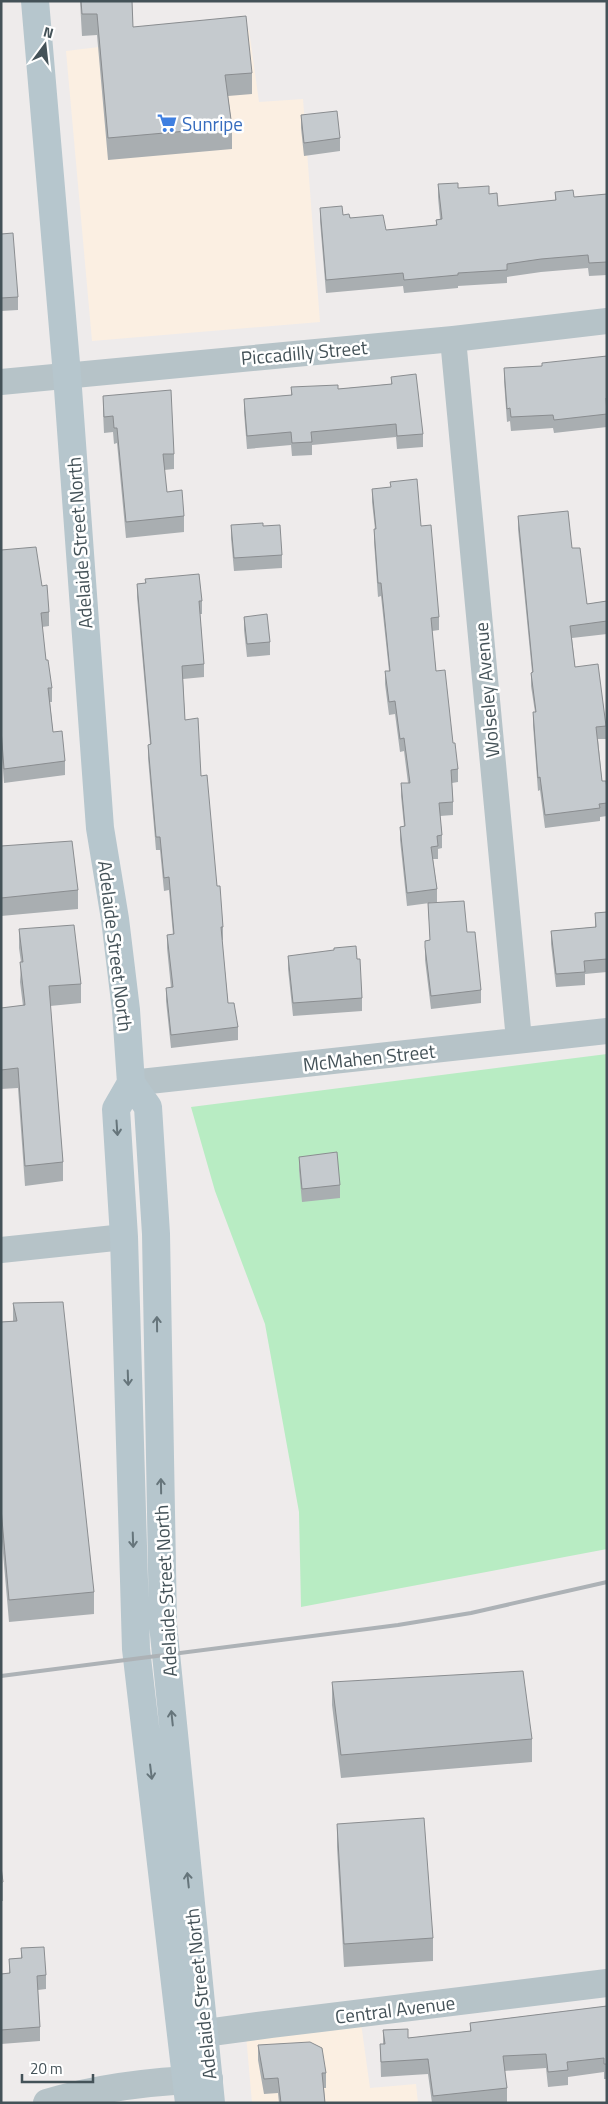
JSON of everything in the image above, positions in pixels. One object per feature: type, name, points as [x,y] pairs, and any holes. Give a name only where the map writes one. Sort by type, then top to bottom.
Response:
[{"type":"main road","name":"Adelaide Street North","points":[[34,2],[66,375],[100,828],[126,1010],[131,1083],[148,1107],[156,1234],[163,1624],[193,2035],[199,2091]]},
{"type":"main road","name":"Adelaide Street North","points":[[131,1083],[116,1109],[124,1237],[136,1649],[193,2035]]},
{"type":"street","name":"Piccadilly Street","points":[[1,382],[453,339],[607,321]]},
{"type":"street","name":"Wolseley Avenue","points":[[453,339],[519,1040]]},
{"type":"street","name":"McMahen Street","points":[[131,1083],[607,1030]]},
{"type":"street","points":[[1,1250],[124,1237]]},
{"type":"street","name":"Central Avenue","points":[[193,2035],[607,1983]]},
{"type":"street","points":[[47,2103],[76,2094],[142,2084],[199,2091]]},
{"type":"shaded area","points":[[249,30],[259,102],[303,99],[320,322],[92,341],[66,51]]},
{"type":"shaded area","points":[[361,2023],[370,2088],[416,2084],[418,2103],[252,2103],[246,2035]]},
{"type":"green space","points":[[607,1054],[607,1549],[301,1607],[299,1512],[265,1324],[215,1191],[191,1107]]},
{"type":"building","name":"Sunripe","points":[[81,1],[132,1],[133,27],[246,16],[252,73],[225,75],[232,127],[108,138],[97,14],[82,14]]},
{"type":"building","points":[[337,111],[340,138],[304,143],[301,115]]},
{"type":"building","points":[[458,183],[458,188],[489,186],[489,194],[497,193],[498,206],[556,200],[555,192],[573,190],[574,197],[607,194],[607,262],[589,263],[588,255],[507,264],[507,270],[458,273],[458,275],[404,280],[403,273],[326,280],[320,208],[342,206],[343,215],[349,214],[350,218],[383,215],[386,230],[437,225],[436,220],[442,219],[438,184]]},
{"type":"building","points":[[13,233],[18,297],[1,298],[1,234]]},
{"type":"building","points":[[607,356],[607,414],[554,420],[553,415],[511,417],[510,408],[507,409],[504,368],[542,366],[542,363]]},
{"type":"building","points":[[416,374],[423,434],[397,436],[396,424],[311,432],[312,442],[292,443],[291,432],[247,436],[244,399],[292,395],[291,387],[338,385],[338,389],[392,384],[391,377]]},
{"type":"building","points":[[171,390],[174,454],[163,454],[167,492],[182,490],[184,516],[126,522],[117,428],[114,428],[113,416],[104,417],[103,396]]},
{"type":"building","points":[[417,479],[421,526],[431,525],[439,617],[431,618],[436,671],[445,670],[453,743],[455,743],[458,769],[451,770],[453,802],[439,803],[442,835],[437,836],[438,846],[431,847],[437,889],[407,893],[400,827],[405,826],[401,783],[410,783],[404,738],[400,739],[395,701],[389,702],[385,671],[390,671],[381,583],[378,583],[372,489],[391,487],[390,482]]},
{"type":"building","points":[[568,511],[572,548],[580,548],[587,604],[607,601],[607,621],[570,626],[575,667],[598,664],[606,726],[596,727],[602,781],[606,781],[607,803],[599,804],[600,808],[545,815],[540,777],[538,778],[533,712],[536,712],[531,673],[533,672],[518,516]]},
{"type":"building","points":[[263,523],[263,526],[280,525],[282,555],[234,558],[231,525]]},
{"type":"building","points":[[36,547],[42,586],[47,585],[49,612],[41,613],[46,660],[48,660],[52,688],[48,688],[53,732],[62,731],[65,761],[4,769],[1,729],[1,550]]},
{"type":"building","points":[[199,574],[204,664],[182,666],[185,720],[198,718],[201,776],[207,775],[217,886],[220,886],[223,927],[221,927],[228,1003],[234,1003],[238,1027],[171,1035],[166,988],[173,987],[167,935],[174,934],[169,877],[164,878],[160,837],[156,837],[148,745],[151,744],[137,584],[146,583],[145,579]]},
{"type":"building","points":[[267,614],[270,642],[247,644],[244,617]]},
{"type":"building","points":[[72,841],[78,890],[1,898],[1,846]]},
{"type":"building","points":[[464,901],[467,932],[475,932],[481,990],[431,996],[425,947],[425,941],[430,940],[428,903]]},
{"type":"building","points":[[607,912],[607,959],[584,961],[585,972],[556,974],[551,931],[596,927],[595,913]]},
{"type":"building","points":[[74,925],[81,984],[49,986],[63,1162],[25,1166],[18,1068],[1,1070],[1,1008],[25,1005],[20,962],[23,962],[19,929]]},
{"type":"building","points":[[356,946],[357,959],[360,959],[362,998],[293,1003],[288,956]]},
{"type":"building","points":[[337,1152],[340,1185],[302,1189],[299,1157]]},
{"type":"building","points":[[63,1302],[94,1592],[9,1600],[1,1508],[1,1322],[17,1321],[13,1303]]},
{"type":"building","points":[[523,1671],[532,1739],[341,1755],[332,1682]]},
{"type":"building","points":[[424,1818],[433,1938],[344,1944],[337,1824]]},
{"type":"building","points":[[1,1867],[3,1882],[1,1883]]},
{"type":"building","points":[[44,1947],[46,1975],[37,1976],[40,2027],[1,2030],[1,1974],[10,1973],[9,1959],[22,1958],[21,1948]]},
{"type":"building","points":[[607,2006],[607,2064],[604,2064],[604,2058],[567,2062],[568,2070],[548,2072],[546,2054],[503,2056],[507,2088],[433,2096],[428,2059],[381,2062],[380,2044],[385,2044],[383,2030],[408,2029],[408,2038],[471,2031],[470,2023]]},
{"type":"building","points":[[310,2042],[322,2048],[326,2073],[322,2073],[325,2103],[281,2103],[278,2078],[264,2079],[258,2045]]},
{"type":"railway","points":[[1,1676],[398,1625],[471,1613],[607,1582]]},
{"type":"place","name":"Sunripe","points":[[167,123]]}]
